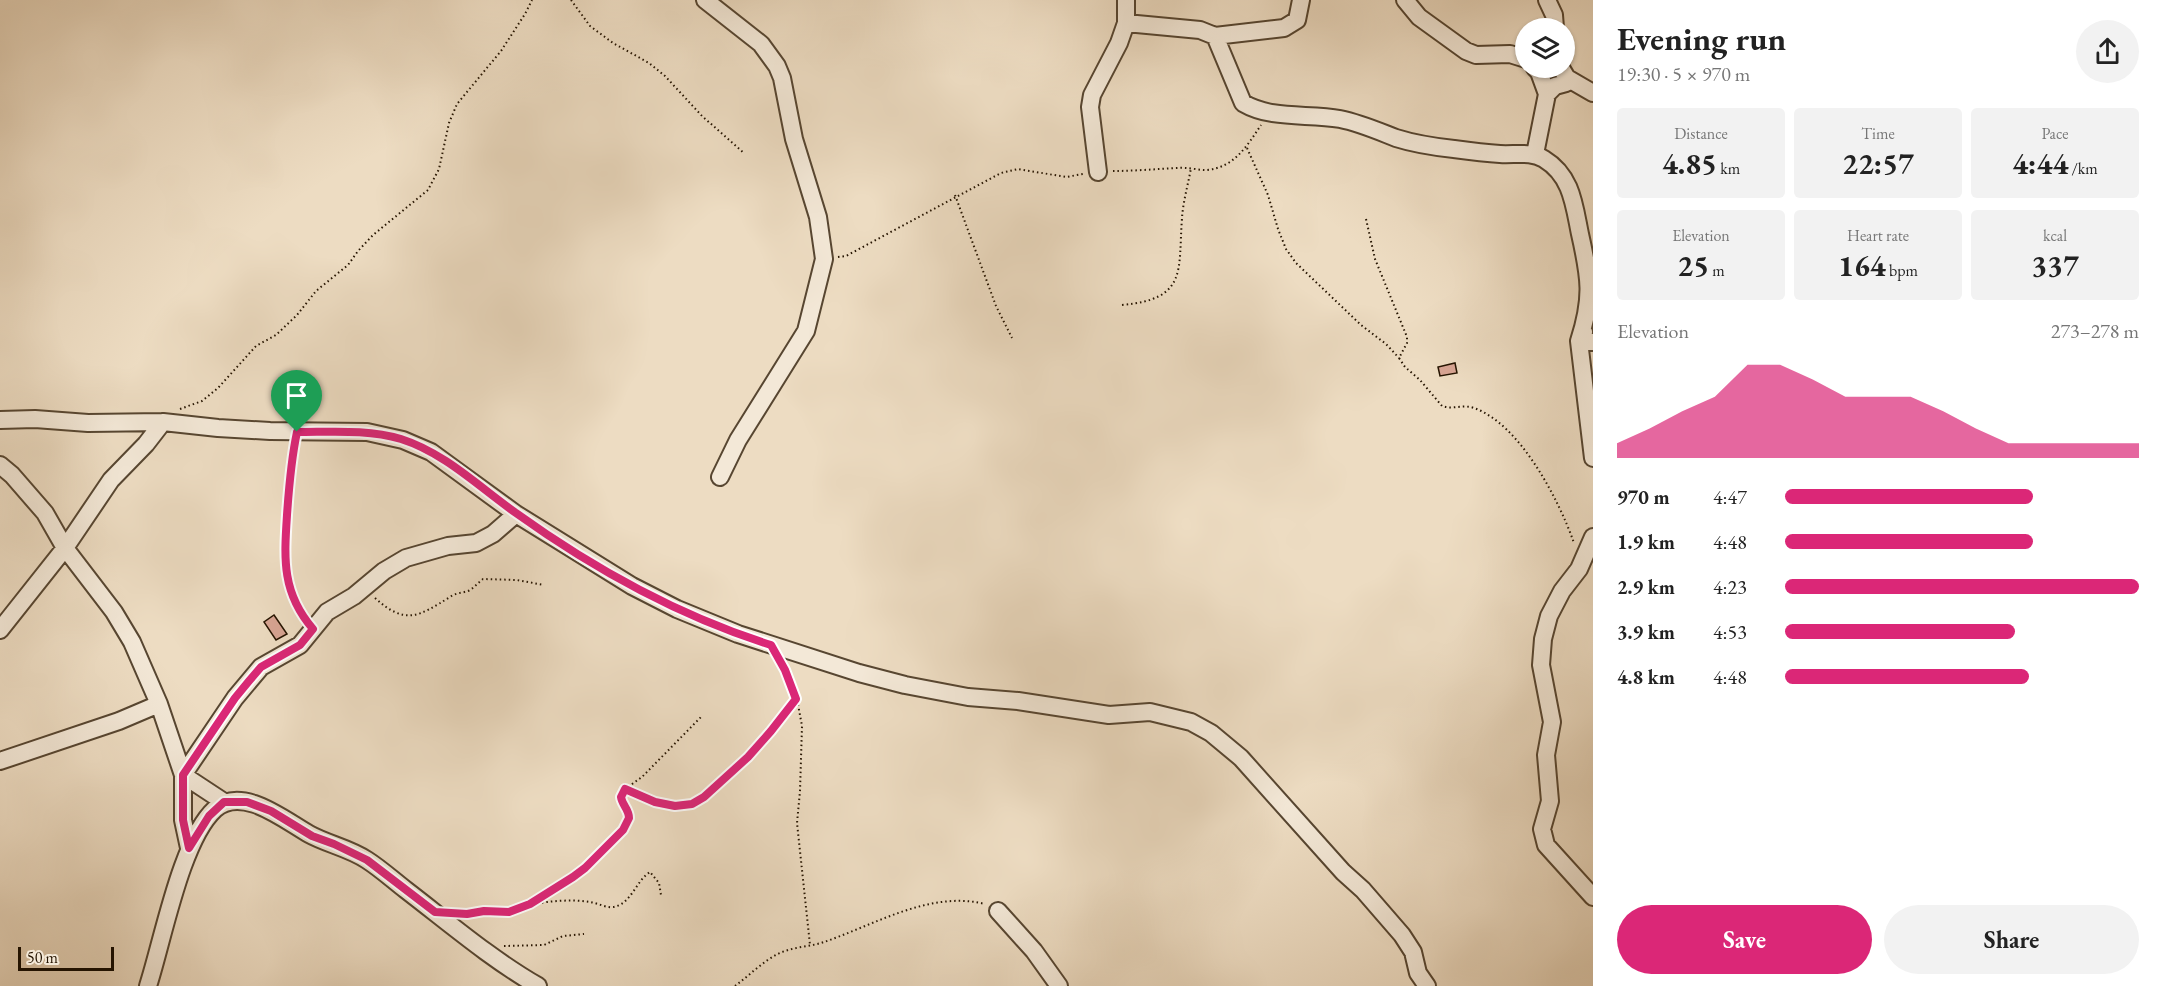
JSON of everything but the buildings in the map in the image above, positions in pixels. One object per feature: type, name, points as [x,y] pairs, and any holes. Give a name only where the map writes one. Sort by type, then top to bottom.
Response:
[{"type":"street","points":[[705,0],[761,44],[777,66],[782,78],[794,139],[818,217],[824,259],[806,331],[738,440],[720,477]]},
{"type":"street","points":[[1098,172],[1089,107],[1092,95],[1126,23],[1126,0]]},
{"type":"street","points":[[1126,23],[1200,30],[1215,36],[1284,28],[1297,20],[1301,0]]},
{"type":"street","points":[[1405,0],[1419,16],[1466,51],[1476,55],[1515,56]]},
{"type":"street","points":[[1547,0],[1554,18]]},
{"type":"street","points":[[1215,36],[1243,102],[1268,112],[1338,118],[1397,138],[1444,148],[1501,154],[1535,154],[1546,160],[1561,174],[1570,188],[1574,201],[1590,286],[1586,341],[1593,458]]},
{"type":"street","points":[[1535,154],[1547,94],[1541,78]]},
{"type":"street","points":[[1547,94],[1555,86],[1566,83],[1565,78]]},
{"type":"street","points":[[1571,78],[1593,93]]},
{"type":"street","points":[[1586,341],[1593,316]]},
{"type":"street","points":[[0,420],[35,419],[88,423],[163,422],[218,428],[297,432],[367,432],[403,440],[432,452],[516,514],[632,586],[677,609],[738,634],[859,673],[905,685],[968,697],[1018,701],[1109,715],[1150,712],[1191,722],[1211,733],[1241,758],[1343,872],[1363,890],[1402,935],[1413,952],[1418,973],[1427,986]]},
{"type":"street","points":[[0,630],[65,548],[111,480],[146,444],[163,422]]},
{"type":"street","points":[[0,465],[12,475],[45,513],[65,548],[120,622],[132,642],[159,704],[183,775],[183,820],[189,848]]},
{"type":"street","points":[[183,775],[235,698],[261,667],[300,645],[327,612],[406,558],[448,546],[476,543],[493,534],[516,514]]},
{"type":"street","points":[[1593,537],[1579,569],[1562,591],[1549,616],[1543,639],[1541,665],[1552,722],[1546,755],[1550,801],[1542,829],[1546,845],[1593,897]]},
{"type":"street","points":[[0,761],[119,721],[159,704]]},
{"type":"street","points":[[183,775],[224,802],[247,802],[260,806],[312,836],[367,860],[496,959],[538,986]]},
{"type":"street","points":[[148,986],[189,848],[209,816],[224,802]]},
{"type":"street","points":[[998,911],[1034,951],[1059,986]]},
{"type":"path","points":[[163,422],[179,409],[202,401],[218,388],[256,346],[276,335],[297,315],[316,291],[348,265],[373,235],[428,190],[439,169],[448,123],[457,104],[501,51],[532,0]]},
{"type":"path","points":[[572,0],[590,26],[613,43],[649,63],[665,76],[702,116],[744,153]]},
{"type":"path","points":[[824,259],[846,256],[956,195],[1007,170],[1018,169],[1066,177],[1098,172],[1191,168],[1206,170],[1227,164],[1247,148],[1268,112]]},
{"type":"path","points":[[1247,148],[1268,195],[1286,249],[1296,263],[1361,325],[1386,344],[1442,406],[1466,406],[1479,410],[1503,427],[1523,447],[1551,490],[1576,549],[1579,569]]},
{"type":"path","points":[[1122,305],[1144,303],[1160,297],[1171,286],[1179,270],[1182,217],[1191,168]]},
{"type":"path","points":[[956,195],[996,306],[1012,338]]},
{"type":"path","points":[[1366,219],[1375,259],[1407,337],[1407,343],[1399,358]]},
{"type":"path","points":[[297,432],[287,488],[285,558],[287,580],[293,601],[313,629]]},
{"type":"path","points":[[364,588],[391,611],[409,617],[423,614],[452,595],[471,589],[483,579],[517,580],[544,585]]},
{"type":"path","points":[[771,645],[785,670],[796,699],[802,733],[797,823],[810,945]]},
{"type":"path","points":[[625,789],[655,802],[675,806],[692,804],[704,797],[748,757],[796,699]]},
{"type":"path","points":[[435,912],[467,914],[484,911],[509,912],[530,904],[573,877],[623,830],[629,818],[627,808],[621,802],[625,789],[650,769],[702,716]]},
{"type":"path","points":[[530,904],[564,900],[616,907],[624,902],[644,876],[650,873],[659,883],[661,895]]},
{"type":"path","points":[[735,986],[779,953],[810,945],[907,911],[943,902],[968,900],[986,904],[998,911]]},
{"type":"path","points":[[478,945],[500,947],[544,945],[563,936],[584,934]]},
{"type":"route","points":[[297,432],[384,434],[432,452],[488,491],[516,514],[632,586],[677,609],[771,645],[785,670],[796,699],[748,757],[704,797],[692,804],[675,806],[655,802],[625,789],[621,802],[627,808],[629,818],[623,830],[573,877],[530,904],[509,912],[484,911],[467,914],[435,912],[367,860],[312,836],[271,811],[247,802],[224,802],[209,816],[189,848],[183,820],[183,775],[235,698],[261,667],[300,645],[313,629],[293,601],[287,580],[285,558],[287,488],[297,432]]}]
